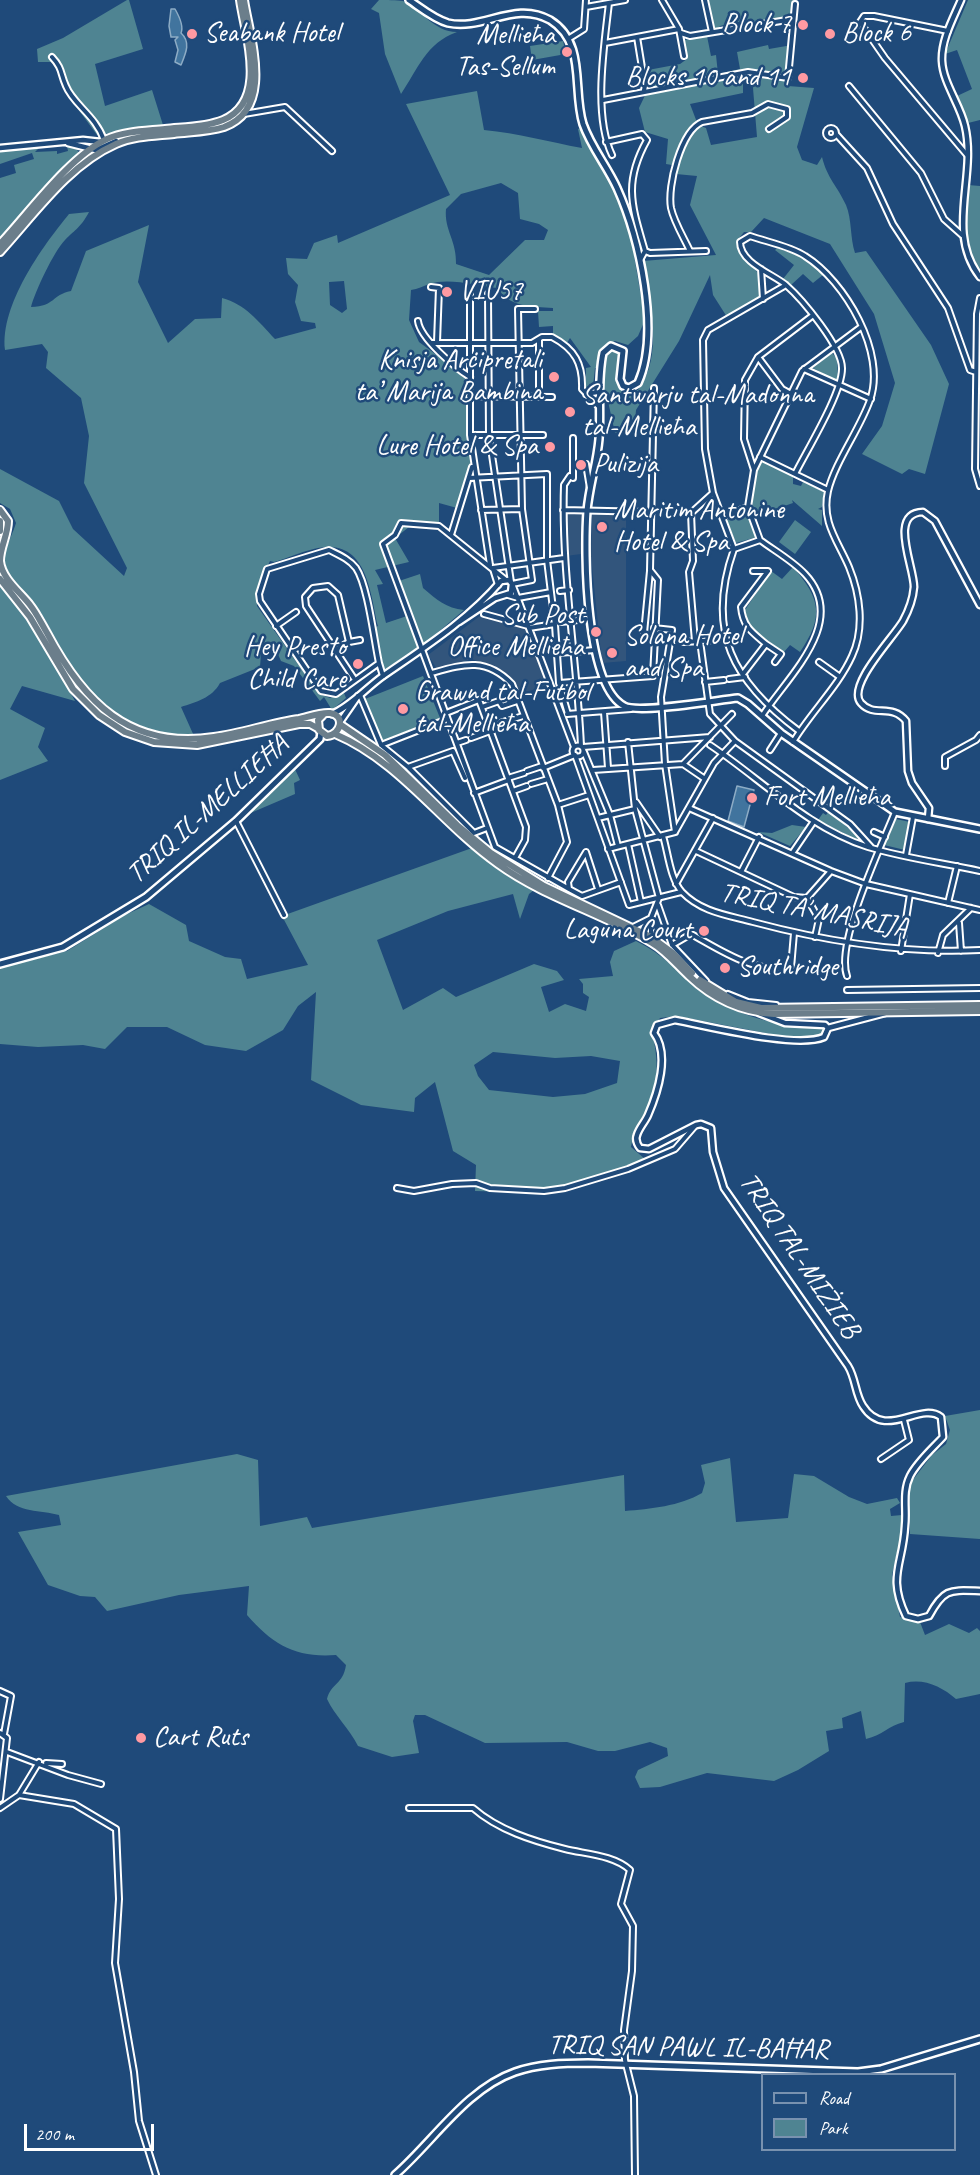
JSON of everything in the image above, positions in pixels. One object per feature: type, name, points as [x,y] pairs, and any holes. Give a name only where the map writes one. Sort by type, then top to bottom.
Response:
[{"type":"highway","points":[[0,252],[78,167],[100,152],[133,139],[215,129],[230,124],[243,114],[251,102],[256,83],[242,0]]},
{"type":"highway","points":[[0,244],[78,159],[103,141],[137,131],[214,123],[226,119],[238,110],[248,94],[251,77],[242,0]]},
{"type":"highway","points":[[0,510],[8,521],[0,554],[4,574],[36,614],[77,684],[114,717],[155,736],[198,739],[332,714],[340,724],[385,755],[457,825],[491,854],[544,886],[651,937],[674,954],[703,983],[736,1002],[761,1008],[798,1010],[980,1005]]},
{"type":"highway","points":[[0,521],[0,531]]},
{"type":"highway","points":[[0,579],[30,617],[73,689],[99,715],[125,732],[154,742],[197,746],[299,724],[310,724],[320,731],[381,759],[473,846],[500,866],[541,890],[654,944],[709,993],[727,1003],[759,1013],[980,1011]]},
{"type":"highway","points":[[320,731],[318,720],[324,714]]},
{"type":"highway","points":[[333,735],[340,724]]},
{"type":"main road","points":[[409,0],[436,18],[454,24],[510,13],[534,14],[551,21],[568,39],[576,58],[582,121],[589,139],[618,190],[639,261],[648,321],[645,358],[640,378],[634,387],[623,386],[620,379],[623,351],[618,347],[609,346],[603,354],[598,392],[599,443],[587,511],[586,556],[595,650],[602,681],[611,697],[632,709],[738,698],[843,781],[895,812],[980,829]]},
{"type":"main road","name":"TRIQ IL-MELLIEĦA","points":[[0,964],[63,947],[156,890],[236,821],[320,739],[320,731]]},
{"type":"main road","name":"TRIQ IL-MELLIEĦA","points":[[314,745],[333,735]]},
{"type":"main road","name":"TRIQ SAN PAWL IL-BAĦAR","points":[[395,2175],[468,2103],[510,2074],[556,2064],[858,2072],[881,2069],[980,2039]]},
{"type":"street","points":[[568,39],[584,29],[586,0]]},
{"type":"street","points":[[586,7],[625,0]]},
{"type":"street","points":[[662,0],[680,31],[684,56]]},
{"type":"street","points":[[705,0],[712,32]]},
{"type":"street","points":[[961,0],[948,32],[942,64],[965,126],[967,155],[962,235],[969,262],[980,277]]},
{"type":"street","points":[[609,3],[600,67],[606,142],[612,155]]},
{"type":"street","points":[[603,99],[748,72],[788,78],[795,4]]},
{"type":"street","points":[[948,32],[874,16],[861,19],[861,26],[885,58],[967,155]]},
{"type":"street","points":[[605,43],[680,31],[690,36],[793,20]]},
{"type":"street","points":[[637,37],[645,86],[643,91]]},
{"type":"street","points":[[0,147],[83,140],[103,141],[100,127],[66,88],[62,68],[52,57]]},
{"type":"street","points":[[849,86],[921,173],[944,219],[962,235]]},
{"type":"street","points":[[690,251],[671,207],[675,165],[682,146],[696,125],[752,113],[768,104],[787,109],[787,117],[769,129]]},
{"type":"street","points":[[243,114],[268,112],[282,107],[299,118],[332,151]]},
{"type":"street","points":[[606,142],[642,134],[647,140],[636,160],[632,175],[633,206],[645,251],[639,261]]},
{"type":"street","points":[[836,134],[867,168],[893,224],[948,308],[970,370],[976,372]]},
{"type":"street","points":[[65,142],[96,150],[124,138],[133,139]]},
{"type":"street","points":[[77,146],[80,151],[78,159]]},
{"type":"street","points":[[793,742],[840,677],[853,654],[860,628],[858,595],[849,566],[830,534],[827,522],[828,490],[871,399],[875,377],[873,361],[861,327],[840,288],[825,270],[803,254],[750,236],[743,238],[740,247],[743,253],[786,285],[812,316],[841,357],[843,369],[839,386],[795,474]]},
{"type":"street","points":[[645,251],[650,253],[706,251]]},
{"type":"street","points":[[762,269],[763,300]]},
{"type":"street","points":[[786,285],[708,330],[703,340],[703,411],[713,493],[734,549],[723,585],[723,620],[729,650],[767,708],[799,731]]},
{"type":"street","points":[[431,287],[439,288],[437,342]]},
{"type":"street","points":[[470,291],[469,396],[472,465],[491,567],[497,586],[506,595],[518,598],[551,592]]},
{"type":"street","points":[[488,294],[489,435],[511,583],[574,747],[621,882],[582,896],[495,847],[383,544],[395,535],[400,523],[439,526],[511,583]]},
{"type":"street","points":[[980,298],[976,372],[975,469],[980,486]]},
{"type":"street","points":[[332,714],[342,710],[359,694],[459,622],[497,586],[532,580],[522,509],[519,309],[535,309]]},
{"type":"street","points":[[754,470],[744,439],[745,380],[758,357],[812,316]]},
{"type":"street","points":[[418,321],[419,329],[431,343],[470,377]]},
{"type":"street","points":[[761,717],[813,645],[820,615],[818,597],[805,574],[760,540],[748,507],[754,470],[804,369],[861,327]]},
{"type":"street","points":[[431,343],[519,343],[539,340],[547,336],[552,337],[577,356],[581,364],[582,389],[599,407]]},
{"type":"street","points":[[539,340],[539,396]]},
{"type":"street","points":[[758,357],[782,389],[791,394]]},
{"type":"street","points":[[804,369],[871,399]]},
{"type":"street","points":[[644,633],[651,570],[654,388]]},
{"type":"street","points":[[585,394],[598,392]]},
{"type":"street","points":[[469,396],[552,397]]},
{"type":"street","points":[[470,435],[543,435]]},
{"type":"street","points":[[474,793],[575,755],[581,756],[583,748],[573,621],[564,558],[564,485],[570,476],[573,478],[573,438]]},
{"type":"street","points":[[760,457],[828,490]]},
{"type":"street","points":[[586,464],[590,489]]},
{"type":"street","points":[[451,535],[472,465]]},
{"type":"street","points":[[469,478],[547,474],[547,560],[558,653],[559,683],[568,714]]},
{"type":"street","points":[[713,493],[691,513],[693,561],[689,572],[710,714],[735,741],[850,824],[872,848]]},
{"type":"street","points":[[723,516],[748,507]]},
{"type":"street","points":[[481,510],[522,509]]},
{"type":"street","points":[[563,510],[652,512]]},
{"type":"street","points":[[928,819],[929,808],[912,783],[908,771],[906,721],[897,712],[866,708],[859,700],[857,693],[861,680],[902,623],[913,596],[913,577],[904,531],[906,519],[910,515],[923,512],[935,521],[980,605]]},
{"type":"street","points":[[734,549],[760,540]]},
{"type":"street","points":[[379,663],[336,694],[321,691],[260,601],[259,594],[267,569],[329,550],[345,557],[356,568],[362,581],[383,676]]},
{"type":"street","points":[[491,567],[564,558]]},
{"type":"street","points":[[559,683],[653,676],[658,580],[651,570]]},
{"type":"street","points":[[753,571],[768,571],[741,607],[742,617],[746,627],[781,654],[775,662]]},
{"type":"street","points":[[459,622],[506,595],[511,583]]},
{"type":"street","points":[[349,642],[338,595],[328,586],[313,588],[305,597],[306,606],[355,680]]},
{"type":"street","points":[[560,591],[569,590]]},
{"type":"street","points":[[276,626],[296,612]]},
{"type":"street","points":[[484,614],[528,627],[555,624]]},
{"type":"street","points":[[561,622],[586,619]]},
{"type":"street","points":[[654,628],[672,630],[662,706],[665,764],[675,832]]},
{"type":"street","points":[[335,650],[349,642],[360,640]]},
{"type":"street","points":[[684,642],[717,640]]},
{"type":"street","points":[[705,682],[744,676],[766,644]]},
{"type":"street","points":[[558,653],[595,650]]},
{"type":"street","points":[[819,662],[840,677]]},
{"type":"street","points":[[432,673],[466,664],[493,669],[512,684],[558,805],[567,842],[548,878]]},
{"type":"street","points":[[340,724],[359,694]]},
{"type":"street","points":[[359,694],[381,745],[408,767],[474,833],[488,828]]},
{"type":"street","points":[[446,712],[479,700],[526,827],[525,840],[515,858]]},
{"type":"street","points":[[482,708],[499,701],[502,706],[517,701]]},
{"type":"street","points":[[561,716],[632,709]]},
{"type":"street","points":[[604,712],[608,768]]},
{"type":"street","points":[[683,764],[732,714]]},
{"type":"street","points":[[456,743],[523,716]]},
{"type":"street","points":[[381,745],[445,720]]},
{"type":"street","points":[[770,750],[781,733]]},
{"type":"street","points":[[945,766],[945,757],[976,740],[980,735]]},
{"type":"street","points":[[574,747],[710,737]]},
{"type":"street","points":[[608,849],[675,832],[705,779],[735,741]]},
{"type":"street","points":[[628,742],[636,801],[635,809],[658,905],[672,945],[701,977],[723,992],[748,1002],[798,1010]]},
{"type":"street","points":[[710,745],[814,821],[872,848],[980,871]]},
{"type":"street","points":[[583,748],[610,815],[618,846]]},
{"type":"street","points":[[408,767],[453,751],[465,778]]},
{"type":"street","points":[[593,770],[683,764],[705,779]]},
{"type":"street","points":[[513,791],[548,778]]},
{"type":"street","points":[[558,805],[589,795]]},
{"type":"street","points":[[636,801],[661,836],[676,884],[681,892]]},
{"type":"street","points":[[689,808],[793,852],[831,871],[866,884],[980,910]]},
{"type":"street","points":[[597,818],[635,809]]},
{"type":"street","points":[[847,976],[844,967],[846,943],[879,849],[895,812]]},
{"type":"street","points":[[906,855],[913,817]]},
{"type":"street","points":[[676,884],[713,818]]},
{"type":"street","points":[[236,821],[284,915]]},
{"type":"street","points":[[793,852],[814,821]]},
{"type":"street","points":[[874,832],[885,837]]},
{"type":"street","points":[[741,872],[759,837]]},
{"type":"street","points":[[628,844],[641,902]]},
{"type":"street","points":[[696,851],[794,897],[807,898]]},
{"type":"street","points":[[569,889],[568,882],[586,852],[598,889]]},
{"type":"street","points":[[948,903],[957,866]]},
{"type":"street","points":[[807,898],[831,871]]},
{"type":"street","name":"TRIQ TA' MASRIJA","points":[[621,882],[629,905],[681,892],[702,909],[814,937],[901,951],[980,950]]},
{"type":"street","points":[[901,951],[910,894]]},
{"type":"street","points":[[807,898],[819,919],[814,937]]},
{"type":"street","points":[[651,937],[651,918],[658,905]]},
{"type":"street","points":[[938,952],[943,935],[959,923],[971,908]]},
{"type":"street","points":[[633,927],[651,918]]},
{"type":"street","points":[[959,923],[961,951]]},
{"type":"street","points":[[672,945],[691,934],[737,960],[764,968],[791,968],[794,933]]},
{"type":"street","points":[[847,990],[980,988]]},
{"type":"street","points":[[696,1125],[648,1149],[640,1148],[636,1142],[636,1135],[648,1114],[659,1076],[661,1050],[659,1040],[654,1033],[657,1025],[675,1020],[764,1037],[802,1040],[824,1037],[828,1028],[845,1022],[878,1017],[888,1012]]},
{"type":"street","points":[[759,1013],[785,1023],[825,1024],[828,1028]]},
{"type":"street","name":"TRIQ TAL-MIŻIEB","points":[[696,1125],[701,1124],[711,1128],[713,1152],[724,1188],[848,1366],[854,1376],[857,1395],[864,1408],[883,1420],[904,1420],[923,1413],[936,1413],[941,1417],[943,1437],[910,1477],[906,1489],[905,1527],[895,1574],[898,1599],[906,1616],[918,1618],[928,1616],[940,1596],[952,1590],[980,1592]]},
{"type":"street","points":[[397,1188],[414,1191],[453,1184],[476,1183],[501,1189],[544,1191],[565,1188],[628,1169],[675,1149],[696,1125]]},
{"type":"street","points":[[881,1459],[909,1440],[904,1420]]},
{"type":"street","points":[[0,1691],[10,1694],[4,1735],[7,1752],[0,1799]]},
{"type":"street","points":[[7,1752],[39,1762],[68,1775],[102,1784]]},
{"type":"street","points":[[39,1762],[62,1764]]},
{"type":"street","points":[[0,1808],[19,1795],[39,1762]]},
{"type":"street","points":[[19,1795],[75,1804],[116,1828],[119,1899],[115,1963],[134,2072],[139,2121],[156,2175]]},
{"type":"street","points":[[409,1808],[447,1810],[473,1808],[483,1817],[520,1836],[585,1852],[630,1870],[621,1904],[633,1926],[632,1971],[624,2030],[626,2065],[634,2096],[635,2175]]},
{"type":"shaded area","points":[[171,9],[175,9],[182,27],[181,33],[187,44],[181,65],[175,62],[178,50],[175,40],[178,37],[171,37],[169,26]]},
{"type":"shaded area","points":[[566,512],[582,512],[581,554],[566,556]]},
{"type":"shaded area","points":[[592,515],[626,515],[626,661],[602,663],[591,556]]},
{"type":"shaded area","points":[[480,616],[527,629],[547,685],[518,695],[503,672],[472,659],[437,669],[428,655]]},
{"type":"shaded area","points":[[737,786],[754,790],[744,827],[728,821]]},
{"type":"green space","points":[[129,0],[143,49],[95,64],[105,106],[152,90],[163,125],[97,135],[62,87],[60,73],[54,62],[38,62],[37,49],[63,38]]},
{"type":"green space","points":[[379,0],[403,1],[435,25],[457,32],[446,37],[430,50],[401,94],[385,54],[379,13],[371,9]]},
{"type":"green space","points":[[708,0],[797,0],[796,4],[793,4],[792,15],[750,25],[748,20],[720,26],[718,30],[713,28]]},
{"type":"green space","points":[[968,0],[980,0],[980,120],[968,123],[957,96],[972,89],[957,50],[945,54]]},
{"type":"green space","points":[[707,36],[711,56],[716,55],[718,74],[740,69],[737,52],[768,45],[769,49],[792,45],[788,86],[814,88],[797,147],[802,160],[817,165],[822,157],[848,210],[855,253],[866,251],[931,345],[949,384],[925,474],[909,469],[902,474],[862,454],[882,426],[895,383],[874,314],[830,244],[764,218],[751,232],[744,232],[736,242],[762,279],[761,297],[727,317],[713,295],[710,275],[679,341],[636,410],[634,434],[615,433],[607,397],[602,393],[607,356],[612,351],[620,354],[616,382],[626,393],[638,390],[651,362],[653,328],[643,261],[716,255],[690,205],[697,176],[676,174],[672,165],[666,164],[668,139],[645,132],[639,108],[650,85],[648,70],[680,64],[687,59],[684,40]],"holes":[[[752,76],[757,137],[711,145],[706,128],[698,125],[690,104],[743,93],[743,78]]]},
{"type":"green space","points":[[563,41],[566,54],[532,60],[530,46]]},
{"type":"green space","points":[[477,91],[484,130],[582,148],[578,129],[584,127],[628,220],[645,320],[638,336],[628,345],[615,341],[606,345],[598,368],[595,368],[593,387],[589,391],[586,388],[586,368],[591,367],[570,338],[567,343],[553,334],[553,326],[539,327],[538,311],[553,311],[553,308],[522,305],[508,299],[498,288],[464,283],[437,282],[411,290],[409,320],[419,342],[468,378],[471,465],[457,508],[439,503],[439,524],[407,522],[409,527],[395,538],[409,562],[375,570],[383,584],[377,585],[386,623],[407,616],[418,647],[384,670],[374,628],[378,626],[373,601],[360,564],[352,555],[341,549],[328,547],[314,549],[274,562],[270,561],[258,587],[257,606],[319,694],[330,698],[344,693],[346,698],[332,710],[324,697],[320,701],[294,666],[281,661],[276,650],[261,654],[260,667],[220,683],[208,696],[181,707],[194,736],[157,731],[124,719],[94,699],[70,670],[41,613],[10,577],[7,570],[5,552],[16,523],[10,509],[0,503],[0,469],[59,501],[73,529],[124,576],[127,568],[84,483],[89,436],[81,398],[46,368],[48,352],[42,344],[5,350],[5,333],[16,296],[36,260],[69,214],[89,212],[81,225],[65,240],[56,253],[31,307],[45,305],[71,291],[86,251],[149,225],[138,282],[168,343],[195,319],[221,318],[222,298],[238,304],[275,339],[316,328],[315,323],[301,321],[295,302],[298,285],[288,274],[286,258],[307,259],[314,243],[337,235],[338,243],[450,195],[406,104]],"holes":[[[501,183],[518,193],[520,219],[539,224],[548,230],[544,240],[525,240],[489,275],[456,264],[446,209],[461,194]],[[344,281],[347,309],[342,313],[330,305],[329,282]]]},
{"type":"green space","points":[[67,146],[75,146],[79,153],[74,162],[0,242],[0,178],[16,173],[14,165],[34,159],[32,153],[0,164],[0,150],[39,148],[35,152],[57,151],[57,154],[68,151]]},
{"type":"green space","points":[[968,185],[980,186],[980,273],[970,253],[966,231]]},
{"type":"green space","points":[[777,248],[802,257],[824,274],[813,283],[803,274],[791,285],[783,279],[794,265],[775,250]]},
{"type":"green space","points":[[832,353],[837,358],[838,379],[834,380],[813,368]]},
{"type":"green space","points":[[762,460],[793,476],[793,484],[801,486],[803,482],[824,492],[822,507],[818,509],[822,510],[822,526],[792,500],[793,503],[755,516],[752,486],[755,472]]},
{"type":"green space","points":[[746,510],[757,537],[736,543],[727,521],[730,516]]},
{"type":"green space","points":[[795,520],[811,532],[795,554],[779,542]]},
{"type":"green space","points":[[793,567],[814,599],[816,618],[808,640],[800,652],[790,645],[784,652],[748,627],[743,613],[771,571],[782,579]]},
{"type":"green space","points":[[420,574],[423,588],[442,603],[464,610],[422,646],[399,581]]},
{"type":"green space","points":[[0,582],[28,614],[75,701],[22,686],[10,709],[45,728],[38,747],[48,761],[0,780]]},
{"type":"green space","name":"Grawnd tal-Futbol tal-Mellieħa","points":[[423,676],[440,718],[382,741],[365,699]]},
{"type":"green space","points":[[294,767],[300,780],[294,783],[295,794],[246,815]]},
{"type":"green space","points":[[829,811],[867,845],[818,820],[823,813],[826,815]]},
{"type":"green space","points":[[896,819],[910,822],[905,850],[884,845]]},
{"type":"green space","points":[[792,825],[806,827],[790,846],[758,832],[772,833]]},
{"type":"green space","points":[[472,848],[534,890],[529,894],[520,919],[513,894],[448,911],[377,940],[403,1010],[443,988],[456,997],[534,964],[557,971],[564,980],[541,987],[549,1012],[565,1004],[586,1011],[589,997],[583,993],[583,984],[579,979],[613,976],[610,962],[614,951],[636,941],[664,958],[718,1002],[732,1009],[778,1023],[825,1026],[827,1031],[822,1036],[786,1037],[677,1016],[660,1018],[652,1032],[657,1063],[653,1093],[631,1147],[645,1159],[552,1193],[475,1191],[476,1165],[453,1151],[435,1082],[415,1098],[414,1112],[361,1105],[311,1080],[316,992],[298,1006],[283,1030],[246,1051],[205,1045],[167,1027],[127,1027],[105,1049],[83,1045],[38,1047],[0,1044],[0,968],[67,951],[125,915],[149,904],[186,925],[189,941],[225,957],[241,959],[247,979],[308,965],[282,916]],"holes":[[[493,1052],[555,1058],[591,1056],[620,1061],[617,1083],[585,1094],[553,1097],[489,1090],[478,1076],[474,1065]]]},
{"type":"green space","points":[[980,1410],[980,1539],[910,1534],[909,1485],[932,1455],[946,1444],[950,1430],[945,1416]]},
{"type":"green space","points":[[237,1454],[258,1460],[260,1526],[307,1517],[312,1528],[624,1475],[625,1511],[655,1508],[675,1504],[702,1493],[705,1483],[701,1465],[730,1458],[736,1522],[788,1518],[794,1474],[814,1476],[849,1497],[867,1504],[897,1498],[900,1503],[890,1509],[891,1516],[902,1515],[903,1526],[892,1575],[900,1617],[920,1622],[925,1635],[949,1624],[969,1633],[977,1628],[980,1631],[980,1694],[956,1699],[945,1691],[926,1683],[905,1683],[904,1722],[866,1739],[861,1711],[842,1718],[843,1728],[826,1731],[829,1751],[798,1770],[774,1781],[707,1773],[660,1787],[640,1788],[635,1777],[638,1770],[668,1756],[667,1748],[650,1742],[615,1751],[598,1751],[567,1742],[485,1743],[425,1715],[415,1715],[413,1721],[419,1753],[392,1757],[358,1746],[327,1699],[340,1680],[346,1665],[336,1655],[297,1652],[276,1642],[266,1634],[247,1615],[249,1586],[179,1595],[107,1611],[95,1597],[80,1596],[48,1585],[18,1532],[61,1525],[59,1515],[23,1508],[6,1496]]},
{"type":"place","name":"Block 7","points":[[803,25]]},
{"type":"place","name":"Seabank Hotel","points":[[192,34]]},
{"type":"place","name":"Block 6","points":[[830,34]]},
{"type":"place","name":"Mellieħa Tas-Sellum","points":[[567,52]]},
{"type":"place","name":"Blocks 10 and 11","points":[[803,78]]},
{"type":"place","name":"VIU57","points":[[447,292]]},
{"type":"place","name":"Knisja Arċipretali ta’ Marija Bambina","points":[[554,377]]},
{"type":"place","name":"Santwarju tal-Madonna tal-Mellieħa","points":[[570,412]]},
{"type":"place","name":"Lure Hotel & Spa","points":[[550,447]]},
{"type":"place","name":"Pulizija","points":[[581,465]]},
{"type":"place","name":"Maritim Antonine Hotel & Spa","points":[[602,527]]},
{"type":"place","name":"Sub Post Office Mellieħa","points":[[596,632]]},
{"type":"place","name":"Solana Hotel and Spa","points":[[612,653]]},
{"type":"place","name":"Hey Presto Child Care","points":[[358,664]]},
{"type":"place","name":"Grawnd tal-Futbol tal-Mellieħa","points":[[403,709]]},
{"type":"place","name":"Fort Mellieħa","points":[[752,798]]},
{"type":"place","name":"Laguna Court","points":[[704,931]]},
{"type":"place","name":"Southridge","points":[[725,968]]},
{"type":"place","name":"Cart Ruts","points":[[141,1738]]}]
